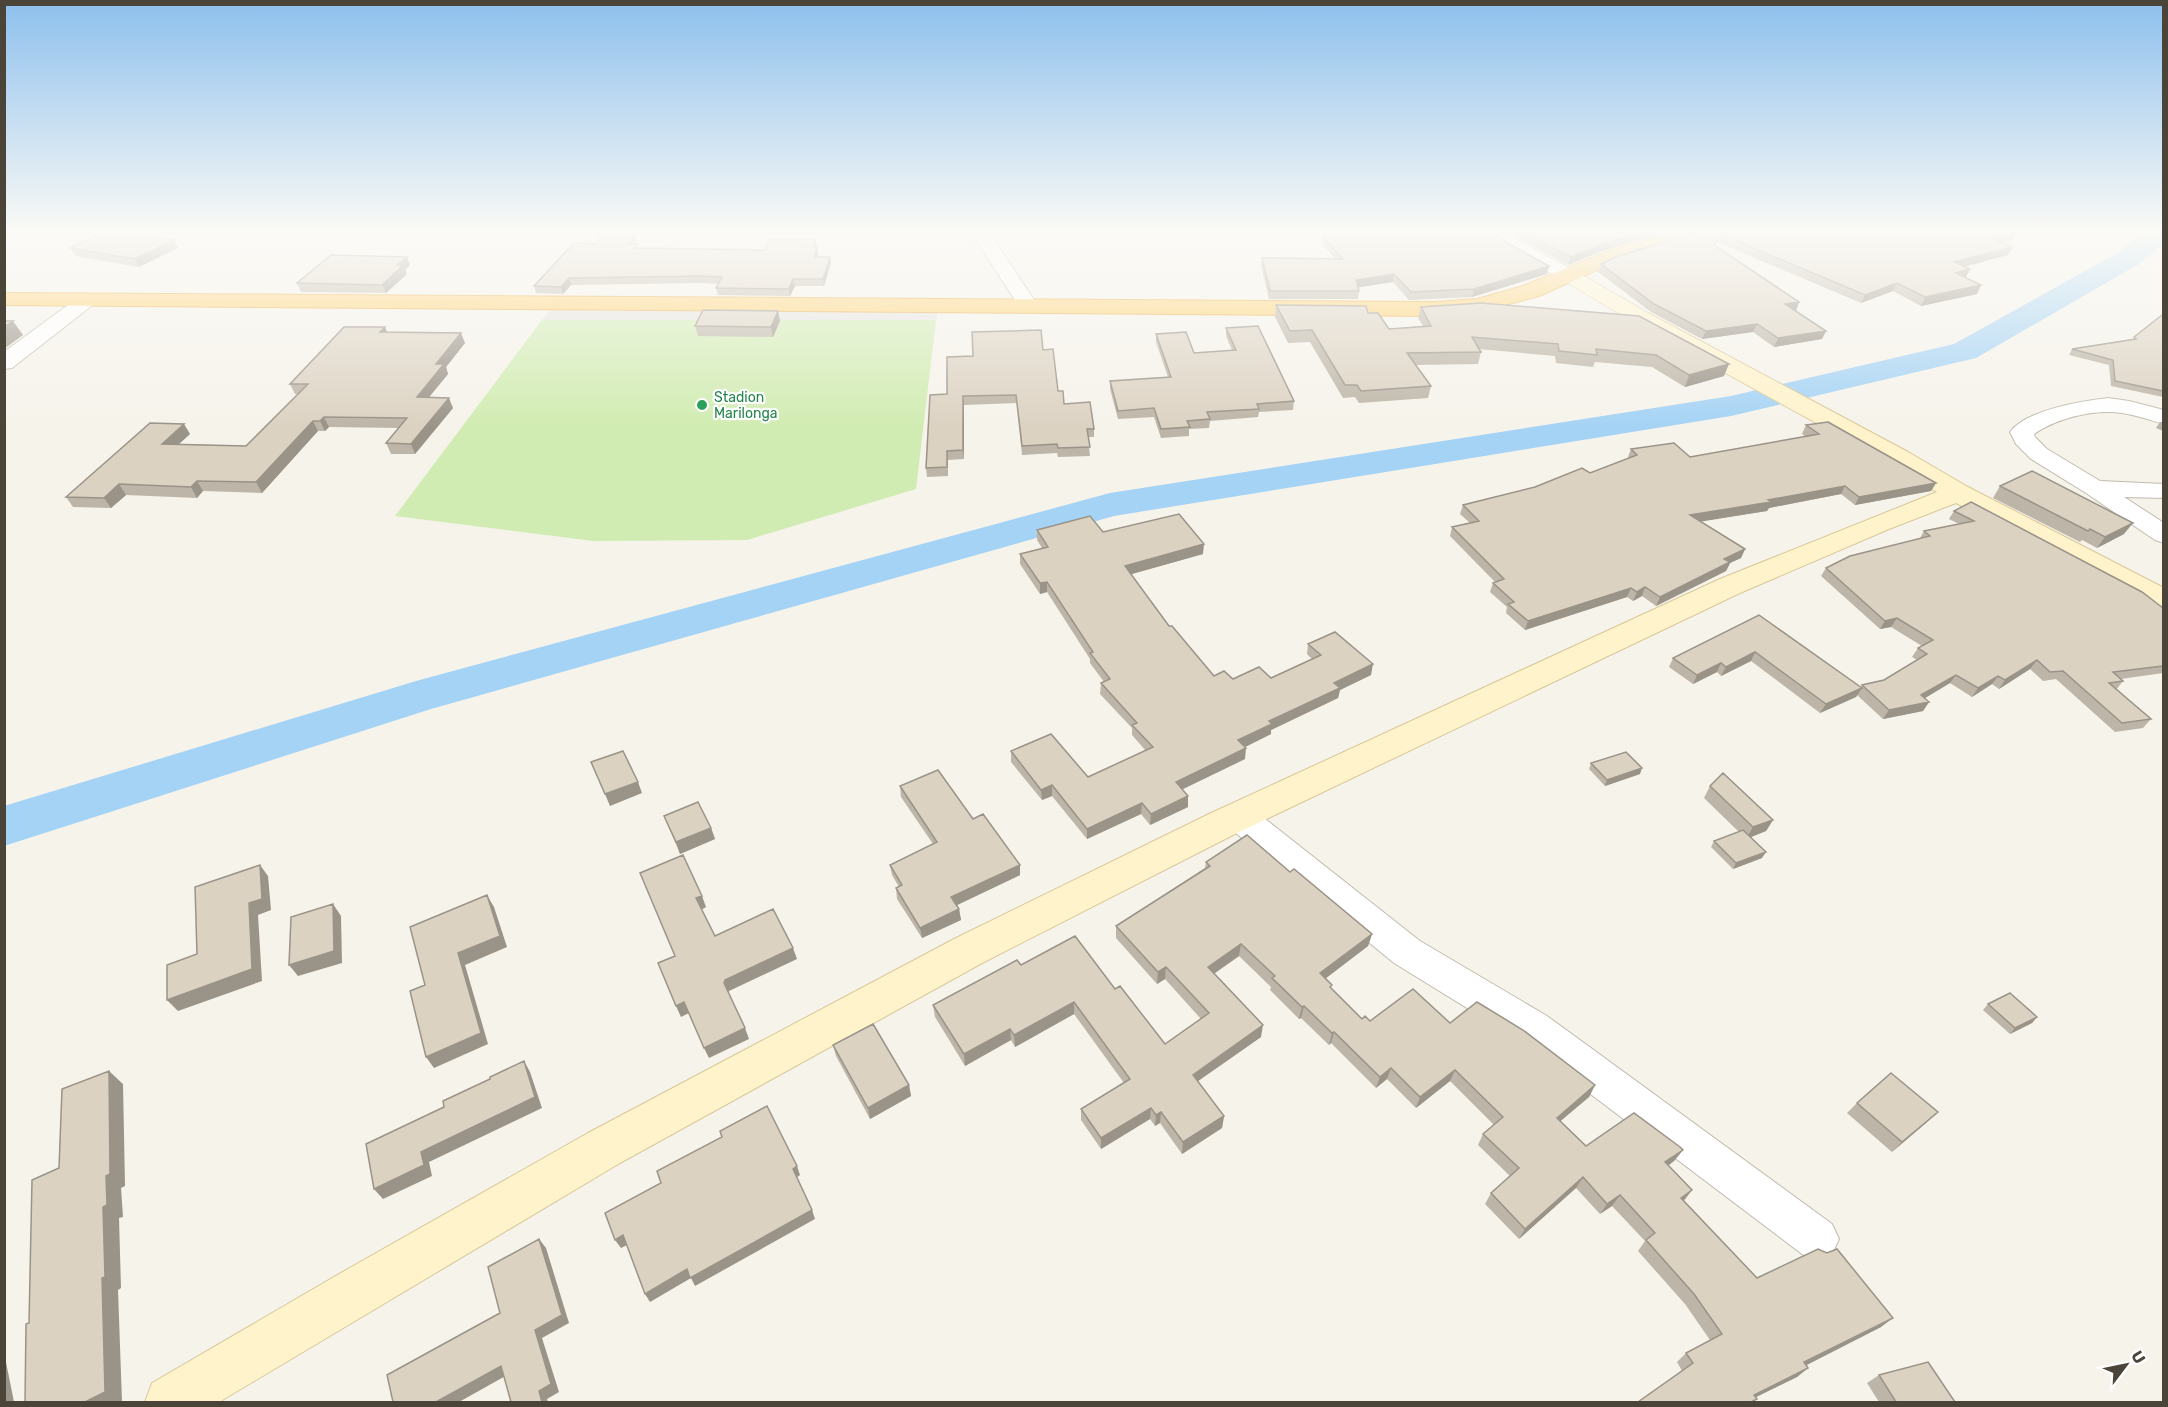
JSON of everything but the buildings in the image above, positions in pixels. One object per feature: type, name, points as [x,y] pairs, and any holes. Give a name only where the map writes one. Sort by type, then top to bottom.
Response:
[{"type":"highway","points":[[4,299],[1434,309],[1479,305],[1510,297]]},
{"type":"street","points":[[1022,297],[1029,307]]},
{"type":"street","points":[[1604,297],[1958,493],[2163,601]]},
{"type":"street","points":[[4,363],[87,300]]},
{"type":"street","points":[[1479,305],[1536,310]]},
{"type":"street","points":[[1594,314],[1640,318]]},
{"type":"street","points":[[2163,417],[2127,407],[2108,405],[2041,421],[2022,432],[2024,439],[2039,454],[2095,488],[2163,536]]},
{"type":"street","points":[[2095,488],[2163,491]]},
{"type":"street","points":[[171,1402],[363,1287],[614,1142],[970,950],[1238,816],[1778,564],[1958,493]]},
{"type":"street","points":[[1238,816],[1407,952],[1533,1028],[1817,1239]]},
{"type":"green space","name":"Stadion Marilonga","points":[[542,320],[936,320],[916,489],[747,540],[593,541],[395,516]]},
{"type":"shaded area","points":[[551,309],[938,311],[936,320],[542,320]]},
{"type":"waterway","points":[[4,826],[416,697],[1110,505],[1731,406],[1965,351],[2061,297]]},
{"type":"place","name":"Stadion Marilonga","points":[[702,405]]}]
